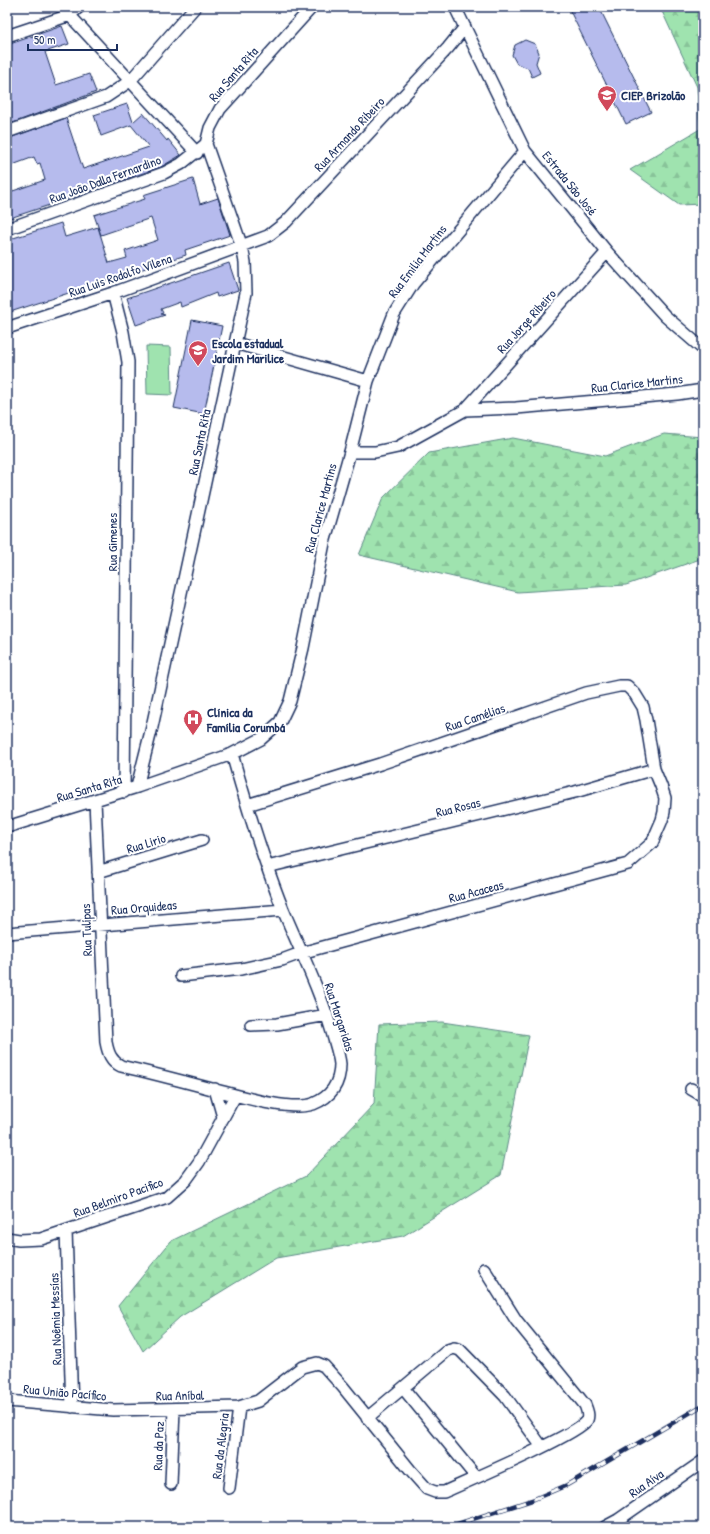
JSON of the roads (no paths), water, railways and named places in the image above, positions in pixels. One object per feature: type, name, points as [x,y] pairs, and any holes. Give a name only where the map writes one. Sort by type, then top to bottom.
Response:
[{"type":"street","points":[[62,7],[197,153]]},
{"type":"street","points":[[7,36],[70,15],[79,7]]},
{"type":"street","points":[[7,132],[106,97],[130,81],[195,7]]},
{"type":"street","name":"Rua Santa Rita","points":[[7,827],[137,787],[152,726],[246,293],[246,262],[242,247],[206,144],[210,128],[220,109],[312,7]]},
{"type":"street","name":"Estrada São José","points":[[455,7],[525,151],[607,252],[665,316],[703,349]]},
{"type":"street","name":"Rua Armando Ribeiro","points":[[242,247],[268,236],[286,222],[448,48],[464,27]]},
{"type":"street","name":"Rua João Dalla Fernardino","points":[[7,229],[164,173],[197,153],[206,144]]},
{"type":"street","name":"Rua Emilia Martins","points":[[350,452],[368,381],[394,314],[413,284],[525,151]]},
{"type":"street","name":"Rua Luis Rodolfo Vilena","points":[[7,328],[113,293],[242,247]]},
{"type":"street","name":"Rua Jorge Ribeiro","points":[[465,410],[607,252]]},
{"type":"street","name":"Rua Gimenes","points":[[113,293],[123,332],[128,362],[124,792]]},
{"type":"street","points":[[235,343],[368,381]]},
{"type":"street","name":"Rua Clarice Martins","points":[[137,787],[232,754],[261,739],[280,722],[290,701],[303,648],[324,543],[350,452],[375,452],[398,447],[465,410],[516,408],[677,394],[703,390]]},
{"type":"street","name":"Rua Camélias","points":[[247,805],[380,764],[586,693],[619,686],[627,686],[635,694],[643,707],[654,769]]},
{"type":"street","name":"Rua Margaridas","points":[[110,1057],[115,1063],[122,1066],[215,1089],[235,1096],[267,1102],[296,1105],[311,1104],[323,1099],[333,1091],[340,1067],[339,1057],[327,1015],[268,867],[232,754]]},
{"type":"street","name":"Rua Acaceas","points":[[301,953],[628,864],[652,843],[662,820],[665,803],[661,786],[654,769]]},
{"type":"street","name":"Rua Rosas","points":[[268,867],[576,792],[654,769]]},
{"type":"street","name":"Rua Tulipas","points":[[95,801],[106,1042],[110,1057]]},
{"type":"street","name":"Rua Lirio","points":[[98,872],[202,840]]},
{"type":"street","name":"Rua Orquideas","points":[[7,933],[284,910]]},
{"type":"street","points":[[181,976],[241,969],[282,960],[301,953]]},
{"type":"street","points":[[251,1025],[277,1024],[327,1015]]},
{"type":"street","points":[[215,1089],[224,1117]]},
{"type":"street","points":[[691,1089],[703,1096]]},
{"type":"street","name":"Rua Belmiro Pacifico","points":[[7,1238],[20,1240],[41,1240],[167,1197],[186,1180],[200,1162],[235,1096]]},
{"type":"street","name":"Rua Noêmia Messías","points":[[66,1231],[72,1406]]},
{"type":"street","name":"Rua Aníbal","points":[[121,1410],[239,1407],[258,1401],[302,1367],[317,1363],[324,1366],[427,1490],[444,1492],[556,1441],[584,1424],[588,1418],[588,1412],[585,1405],[516,1320],[484,1269]]},
{"type":"street","points":[[368,1418],[448,1350],[454,1348],[460,1350],[504,1396],[542,1447]]},
{"type":"street","points":[[403,1388],[476,1477]]},
{"type":"street","name":"Rua União Pacífico","points":[[7,1401],[121,1410]]},
{"type":"street","name":"Rua da Alegria","points":[[229,1488],[239,1407]]},
{"type":"street","name":"Rua da Paz","points":[[171,1484],[174,1409]]},
{"type":"street","name":"Rua Aíva","points":[[605,1527],[620,1524],[703,1461]]},
{"type":"railway","points":[[448,1527],[532,1500],[567,1485],[703,1405]]},
{"type":"place","name":"CIEP Brizolão","points":[[607,112]]},
{"type":"place","name":"Escola estadual Jardim Marilice","points":[[198,367]]},
{"type":"place","name":"Clínica da Família Corumbá","points":[[193,736]]}]
